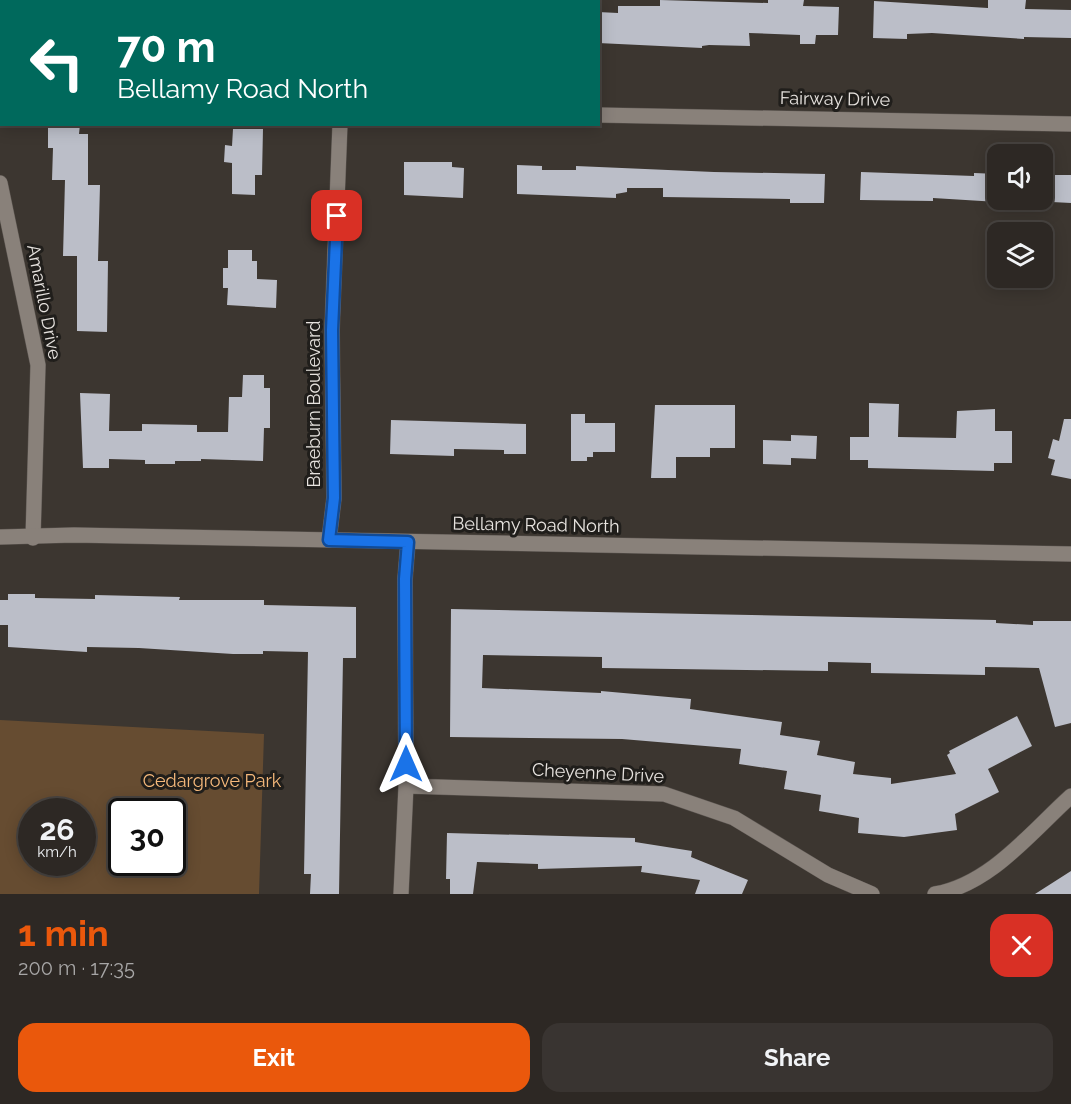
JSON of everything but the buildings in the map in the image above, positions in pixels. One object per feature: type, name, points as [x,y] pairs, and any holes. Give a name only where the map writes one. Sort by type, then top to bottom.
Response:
[{"type":"street","name":"Fairway Drive","points":[[600,115],[1071,124]]},
{"type":"street","name":"Braeburn Boulevard","points":[[329,540],[334,498],[332,330],[340,126]]},
{"type":"street","name":"Amarillo Drive","points":[[0,183],[38,365],[33,538]]},
{"type":"street","name":"Bellamy Road North","points":[[0,537],[33,538],[74,535],[1071,554]]},
{"type":"street","points":[[401,894],[406,786],[405,579],[408,542]]},
{"type":"street","name":"Cheyenne Drive","points":[[406,786],[664,794],[734,818],[828,875],[872,894]]},
{"type":"street","points":[[935,894],[957,890],[1004,860],[1071,796]]},
{"type":"green space","name":"Cedargrove Park","points":[[0,720],[264,734],[259,894],[0,894]]},
{"type":"route","points":[[337,216],[332,330],[334,498],[329,540],[408,542],[405,579],[406,764]]}]
